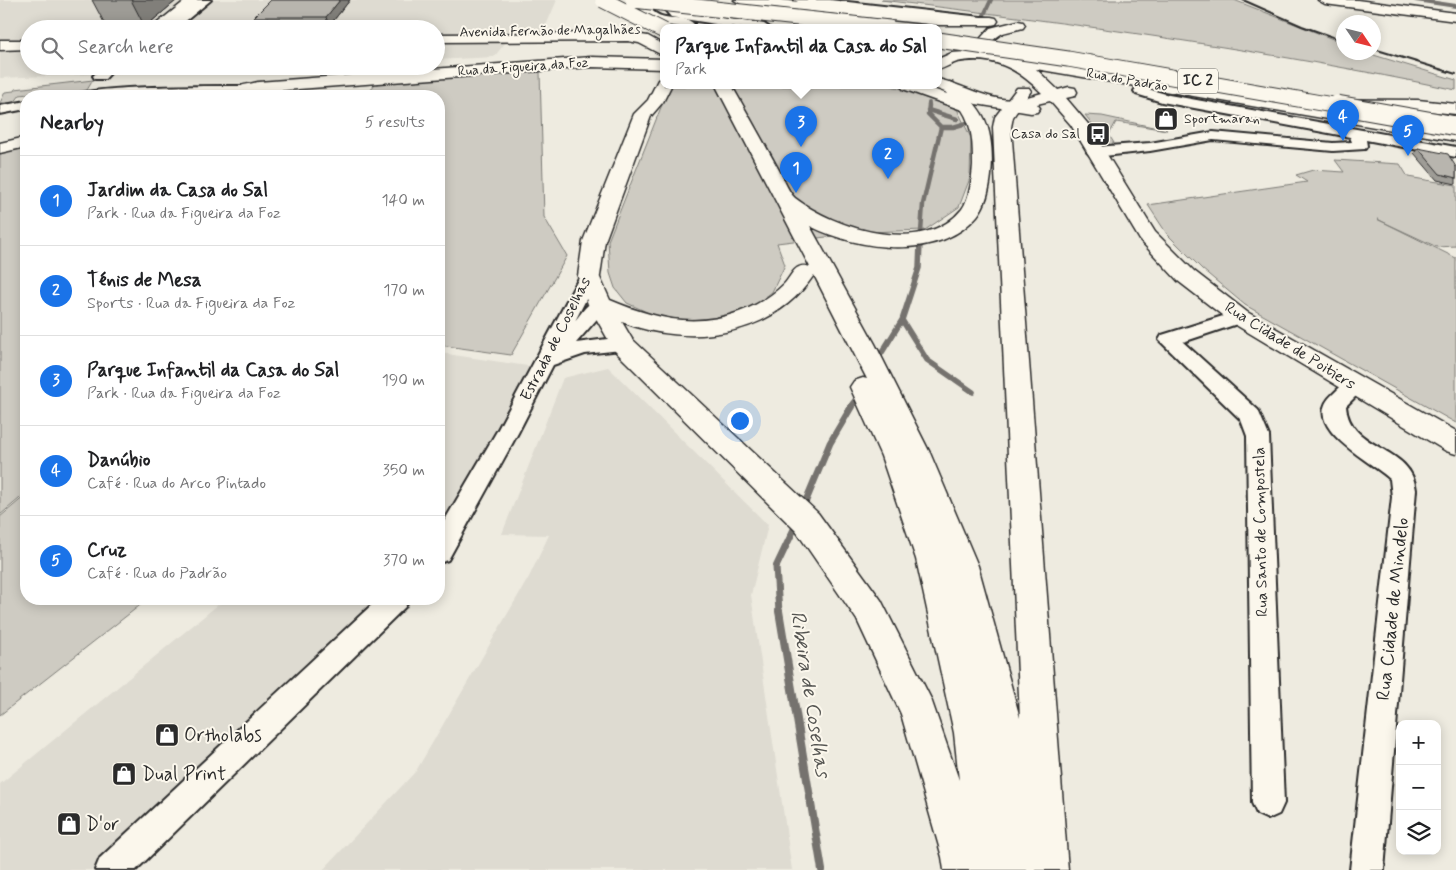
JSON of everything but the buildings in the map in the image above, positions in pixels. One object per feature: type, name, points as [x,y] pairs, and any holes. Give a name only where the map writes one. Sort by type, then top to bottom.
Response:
[{"type":"main road","points":[[169,20],[195,0]]},
{"type":"main road","points":[[603,0],[660,28]]},
{"type":"main road","points":[[614,0],[661,9],[802,24]]},
{"type":"main road","points":[[741,0],[918,18],[930,24]]},
{"type":"main road","points":[[1325,0],[1456,17]]},
{"type":"main road","points":[[644,6],[844,24]]},
{"type":"main road","points":[[942,27],[991,21]]},
{"type":"main road","points":[[942,27],[958,25],[987,39],[1004,60]]},
{"type":"main road","points":[[987,39],[995,31],[1018,25]]},
{"type":"main road","name":"IC 2","points":[[942,29],[1052,51],[1456,120]]},
{"type":"main road","name":"Avenida Fernão de Magalhães","points":[[445,32],[660,30]]},
{"type":"main road","points":[[0,37],[20,37]]},
{"type":"main road","name":"Avenida Fernão de Magalhães","points":[[445,38],[628,37],[643,39],[660,60]]},
{"type":"main road","name":"IC 2","points":[[942,41],[1068,59],[1456,126]]},
{"type":"main road","points":[[0,44],[20,44]]},
{"type":"main road","points":[[942,51],[1004,60]]},
{"type":"main road","points":[[942,63],[952,58],[977,56]]},
{"type":"main road","points":[[609,62],[626,67],[660,60]]},
{"type":"main road","points":[[609,62],[660,60]]},
{"type":"main road","name":"Estrada de Coselhas","points":[[589,276],[594,241],[643,114],[655,102],[660,60]]},
{"type":"main road","name":"Rua Cidade de Poitiers","points":[[1004,60],[1026,69],[1060,100],[1079,124],[1147,236],[1186,276],[1239,317],[1456,444]]},
{"type":"main road","name":"Rua do Padrão","points":[[1004,60],[1249,101],[1273,103],[1456,136]]},
{"type":"main road","name":"Rua da Figueira da Foz","points":[[445,73],[609,62]]},
{"type":"main road","name":"Rua da Figueira da Foz","points":[[269,90],[423,75]]},
{"type":"main road","points":[[1034,78],[1032,84],[1004,116],[1002,127],[1047,870]]},
{"type":"main road","points":[[942,83],[992,94],[1024,91]]},
{"type":"main road","points":[[942,83],[982,100],[1050,112],[1079,124]]},
{"type":"main road","points":[[784,197],[798,211],[819,224],[845,233],[874,239],[900,240],[933,237],[954,227],[971,211],[982,180],[982,138],[976,115],[942,83]]},
{"type":"main road","points":[[710,89],[806,261],[895,456],[932,559],[973,733],[987,870]]},
{"type":"main road","points":[[726,89],[784,197],[806,261],[862,344],[916,453],[962,566],[1005,733],[1027,870]]},
{"type":"main road","points":[[917,89],[970,108]]},
{"type":"main road","name":"Rua do Padrão","points":[[1060,100],[1076,95],[1085,89],[1141,91],[1273,103],[1314,118],[1456,143]]},
{"type":"main road","points":[[1012,105],[1060,100]]},
{"type":"main road","points":[[1235,112],[1273,103],[1418,105],[1456,109]]},
{"type":"main road","points":[[1314,118],[1357,134]]},
{"type":"main road","points":[[0,148],[20,143]]},
{"type":"main road","points":[[600,304],[626,315],[668,327],[716,327],[759,314],[789,293],[806,261]]},
{"type":"main road","points":[[589,276],[600,304],[623,344],[807,522],[869,610],[918,712],[963,857],[965,870]]},
{"type":"street","points":[[179,20],[205,0]]},
{"type":"street","points":[[679,0],[671,10],[675,15],[684,18],[742,24]]},
{"type":"street","points":[[800,0],[991,21]]},
{"type":"street","points":[[632,22],[644,6],[660,20],[691,24]]},
{"type":"street","name":"Rua do Padrão","points":[[1141,91],[1167,100],[1456,152]]},
{"type":"street","points":[[0,110],[20,106]]},
{"type":"street","points":[[1096,152],[1150,147],[1213,136],[1333,147],[1360,146],[1357,134]]},
{"type":"street","name":"Estrada de Coselhas","points":[[445,542],[507,433],[589,276]]},
{"type":"street","points":[[546,360],[580,328],[600,304]]},
{"type":"street","name":"Rua Santo de Compostela","points":[[1239,317],[1169,340],[1250,416],[1258,436],[1268,803]]},
{"type":"street","points":[[546,360],[583,348],[623,344]]},
{"type":"street","name":"Rua Cidade de Mindelo","points":[[1355,386],[1335,404],[1337,420],[1349,436],[1365,450],[1398,471],[1403,482],[1404,497],[1367,870]]},
{"type":"street","points":[[112,870],[390,605]]},
{"type":"shaded area","points":[[0,0],[557,0],[539,42],[506,42],[494,57],[445,60],[445,20],[20,20],[20,75],[72,75],[0,78]]},
{"type":"shaded area","points":[[881,0],[1234,0],[1336,40],[1336,60],[1381,60],[1381,57],[1456,80],[1456,90],[1313,62],[1026,18]]},
{"type":"shaded area","points":[[540,72],[544,217],[567,256],[511,355],[445,346],[445,90],[371,90],[375,83]]},
{"type":"shaded area","points":[[93,80],[87,90],[20,90],[20,95],[14,103],[0,103],[5,92],[14,91],[15,89]]},
{"type":"shaded area","points":[[668,89],[904,89],[957,109],[971,138],[970,178],[959,207],[925,230],[867,232],[777,243],[785,265],[772,292],[747,311],[706,320],[660,318],[627,303],[615,288],[610,273],[608,241]]},
{"type":"shaded area","points":[[1085,115],[1102,116],[1167,130],[1116,122],[1109,135],[1115,149],[1109,149],[1103,137]]},
{"type":"shaded area","points":[[20,146],[20,498],[0,515],[0,150]]},
{"type":"shaded area","points":[[1335,160],[1400,164],[1408,177],[1456,185],[1456,246],[1437,247],[1377,219],[1456,258],[1456,423],[1245,305],[1202,269],[1167,234],[1148,205],[1307,182],[1296,175],[1313,170],[1344,172]]},
{"type":"shaded area","points":[[445,354],[535,367],[445,532]]},
{"type":"shaded area","points":[[608,367],[768,525],[751,595],[792,870],[323,870],[416,771],[529,577],[549,535],[502,534],[563,378]]},
{"type":"shaded area","points":[[20,500],[20,605],[140,605],[0,715],[0,517]]},
{"type":"shaded area","points":[[218,605],[380,605],[102,870],[0,870],[0,784]]},
{"type":"waterway","points":[[983,17],[991,0]]},
{"type":"waterway","points":[[1416,0],[1456,6]]},
{"type":"waterway","points":[[928,110],[929,105]]},
{"type":"waterway","points":[[928,110],[957,119]]},
{"type":"waterway","points":[[928,110],[928,114],[941,127]]},
{"type":"waterway","points":[[941,127],[953,127],[967,123]]},
{"type":"waterway","name":"Ribeira de Coselhas","points":[[921,232],[923,204],[941,127]]},
{"type":"waterway","points":[[902,320],[919,268],[920,243]]},
{"type":"waterway","points":[[881,354],[902,320]]},
{"type":"waterway","points":[[902,320],[927,360],[973,392]]},
{"type":"waterway","points":[[852,405],[857,397]]},
{"type":"waterway","points":[[805,503],[830,443],[853,404]]},
{"type":"waterway","name":"Ribeira de Coselhas","points":[[779,612],[776,567],[795,527]]},
{"type":"waterway","name":"Ribeira de Coselhas","points":[[779,611],[822,870]]},
{"type":"railway","points":[[1243,0],[1302,26],[1336,38]]},
{"type":"railway","points":[[1381,51],[1456,74]]},
{"type":"place","name":"Sportmaran","points":[[1166,119]]},
{"type":"place","name":"Casa do Sal","points":[[1098,134]]},
{"type":"place","name":"Danúbio","points":[[1343,141]]},
{"type":"place","name":"Parque Infantil da Casa do Sal","points":[[801,147]]},
{"type":"place","name":"Cruz","points":[[1408,156]]},
{"type":"place","name":"Ténis de Mesa","points":[[888,179]]},
{"type":"place","name":"Jardim da Casa do Sal","points":[[796,193]]},
{"type":"place","name":"Ortholabs","points":[[167,735]]},
{"type":"place","name":"Dual Print","points":[[124,774]]},
{"type":"place","name":"D'or","points":[[69,824]]}]
